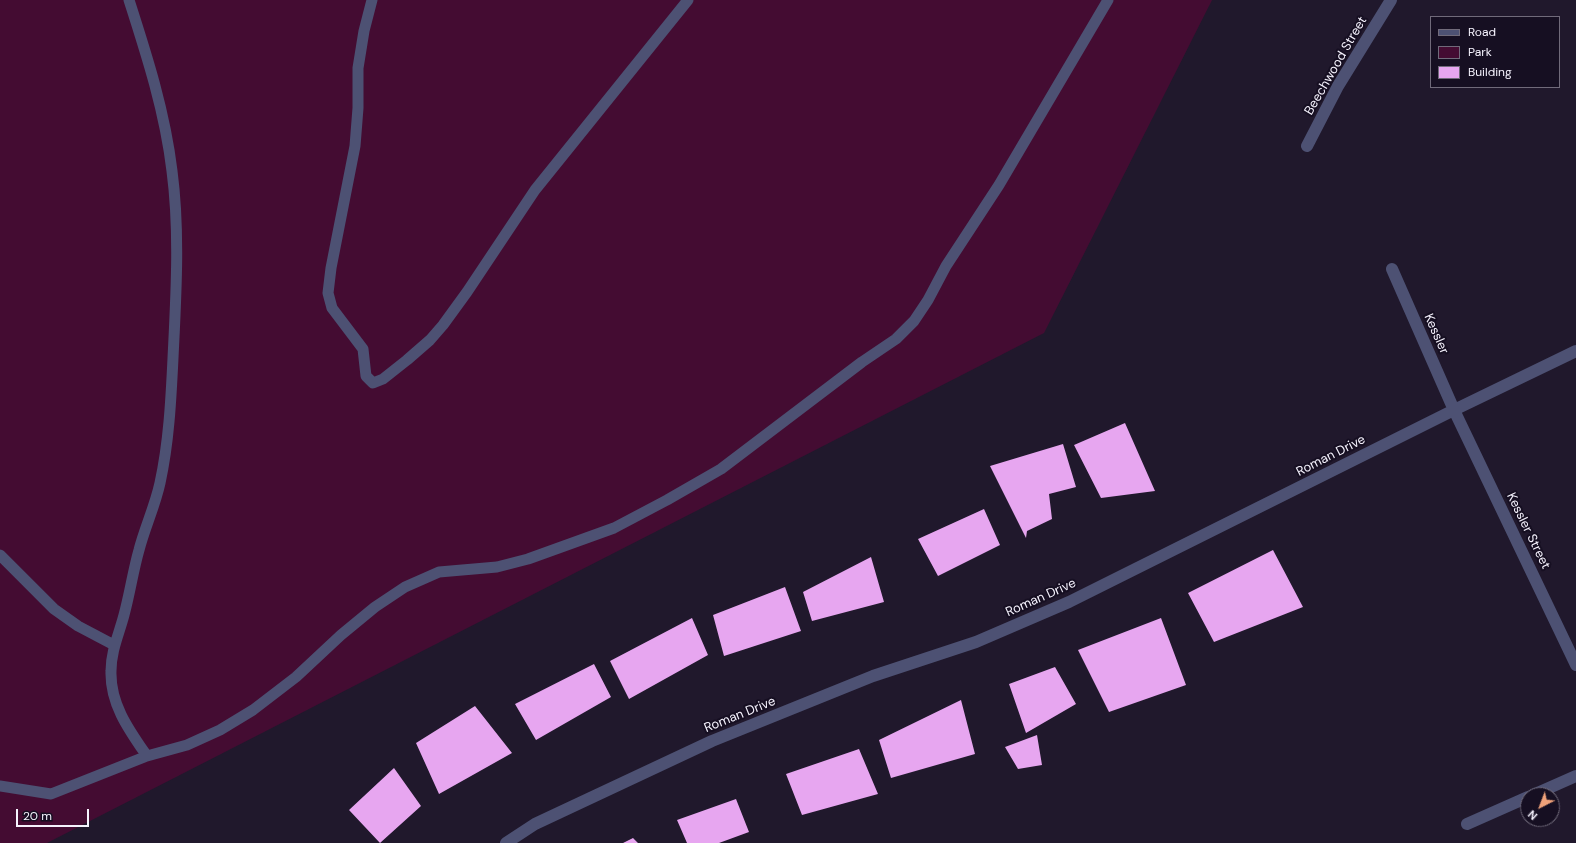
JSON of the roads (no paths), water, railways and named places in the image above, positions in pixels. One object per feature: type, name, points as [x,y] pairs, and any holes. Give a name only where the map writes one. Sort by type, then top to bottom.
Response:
[{"type":"street","name":"Beechwood Street","points":[[1307,146],[1338,86],[1391,0]]},
{"type":"street","name":"Kessler","points":[[1392,269],[1454,410]]},
{"type":"street","name":"Roman Drive","points":[[506,843],[535,824],[712,741],[873,676],[976,642],[1069,602],[1454,410],[1576,351]]},
{"type":"street","name":"Kessler Street","points":[[1454,410],[1576,665]]},
{"type":"street","points":[[1551,787],[1576,776]]},
{"type":"street","points":[[1467,824],[1520,801]]},
{"type":"lane","points":[[129,0],[152,70],[172,170],[176,212],[175,325],[171,398],[160,483],[139,550],[124,618],[114,645],[111,672],[114,699],[129,730],[147,756]]},
{"type":"lane","points":[[372,0],[364,31],[358,68],[358,108],[355,146],[331,268],[328,293],[332,308],[363,349],[366,376],[372,383],[383,379],[407,360],[430,340],[443,325],[467,292],[535,190],[688,0]]},
{"type":"lane","points":[[0,786],[51,794],[147,756],[187,745],[220,730],[253,710],[296,677],[341,635],[375,607],[405,587],[439,572],[496,567],[528,559],[614,528],[721,469],[896,338],[914,322],[928,300],[946,266],[1000,184],[1108,0]]},
{"type":"lane","points":[[0,555],[54,609],[78,626],[114,645]]}]
